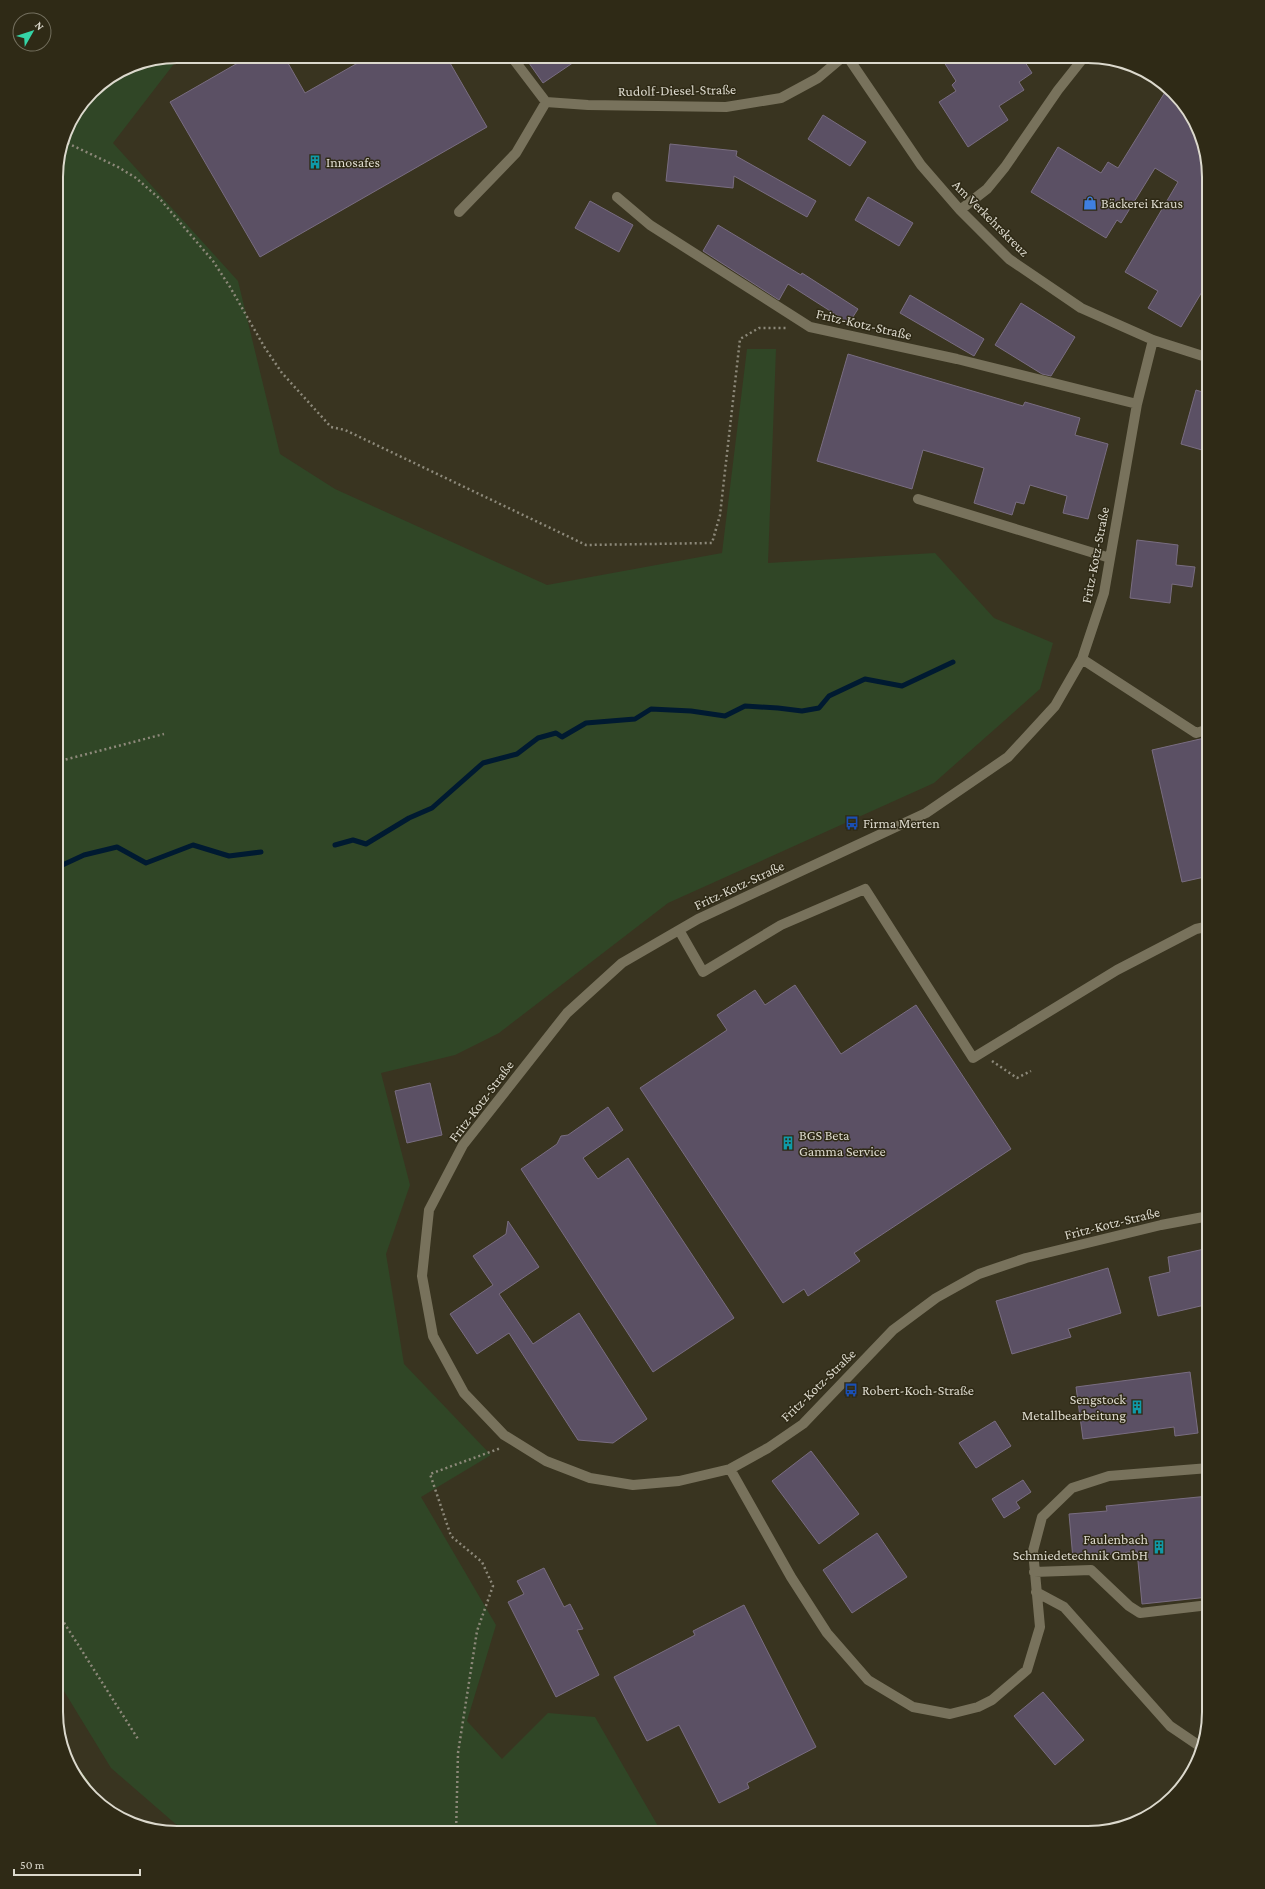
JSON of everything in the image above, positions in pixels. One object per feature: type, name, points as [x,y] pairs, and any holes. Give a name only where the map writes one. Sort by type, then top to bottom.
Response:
[{"type":"street","points":[[460,212],[516,153],[546,102],[516,63]]},
{"type":"street","name":"Rudolf-Diesel-Straße","points":[[546,102],[588,105],[726,107],[781,98],[818,78],[836,63]]},
{"type":"street","name":"Am Verkehrskreuz","points":[[852,63],[921,165],[960,210],[1009,259],[1081,308],[1153,340],[1202,356]]},
{"type":"street","points":[[960,210],[991,184],[1078,63]]},
{"type":"street","name":"Fritz-Kotz-Straße","points":[[617,197],[650,225],[810,327],[957,359],[1137,404]]},
{"type":"street","name":"Fritz-Kotz-Straße","points":[[1153,340],[1137,404],[1104,593],[1082,659],[1055,706],[1008,757],[926,813],[698,919],[622,963],[567,1013],[463,1145],[429,1210],[422,1276],[433,1336],[464,1394],[504,1435],[546,1461],[590,1478],[633,1485],[679,1481],[730,1469],[768,1448],[803,1424],[893,1330],[936,1298],[979,1274],[1026,1258],[1160,1225],[1202,1217]]},
{"type":"street","points":[[918,499],[1110,558]]},
{"type":"street","points":[[1082,659],[1196,733],[1202,731]]},
{"type":"street","points":[[679,930],[703,972],[781,925],[865,889],[973,1058],[1117,970],[1196,929],[1202,928]]},
{"type":"street","points":[[730,1469],[790,1577],[827,1633],[868,1680],[913,1707],[950,1714],[978,1707],[992,1700],[1027,1670],[1040,1627],[1032,1551],[1042,1517],[1072,1488],[1109,1476],[1202,1469]]},
{"type":"street","points":[[1034,1572],[1091,1570],[1129,1606],[1140,1613],[1202,1606]]},
{"type":"street","points":[[1036,1592],[1064,1607],[1170,1726],[1197,1744]]},
{"type":"path","points":[[68,143],[118,167],[136,178],[160,200],[213,261],[230,287],[265,348],[282,373],[331,427],[345,430],[586,545],[712,543],[720,515],[740,339],[759,328],[810,327]]},
{"type":"path","points":[[63,760],[164,734]]},
{"type":"path","points":[[983,1052],[993,1063],[1017,1078],[1031,1071]]},
{"type":"path","points":[[456,1826],[458,1752],[477,1632],[493,1586],[482,1562],[451,1536],[430,1474],[516,1442]]},
{"type":"path","points":[[63,1621],[138,1739]]},
{"type":"green space","points":[[174,63],[113,143],[238,281],[280,454],[335,489],[547,585],[722,553],[747,349],[776,349],[768,563],[935,553],[994,618],[1053,643],[1040,689],[934,783],[668,903],[499,1033],[455,1055],[381,1073],[410,1185],[386,1254],[404,1364],[491,1455],[421,1497],[496,1625],[467,1721],[502,1759],[548,1713],[595,1717],[658,1826],[178,1826],[111,1768],[63,1689],[63,169],[67,147],[72,133],[82,114],[91,102],[102,91],[120,78],[140,69],[162,64]]},
{"type":"building","name":"Innosafes","points":[[238,63],[288,63],[305,93],[358,63],[450,63],[487,127],[260,257],[170,102]]},
{"type":"building","points":[[529,63],[573,63],[543,83]]},
{"type":"building","points":[[944,63],[1026,63],[1032,73],[1019,82],[1024,90],[999,106],[1008,120],[968,147],[939,102],[956,91],[952,85],[956,81]]},
{"type":"building","points":[[1165,93],[1169,96],[1187,120],[1198,147],[1201,162],[1202,292],[1181,327],[1148,308],[1158,291],[1125,272],[1178,182],[1155,168],[1121,223],[1117,220],[1106,238],[1031,192],[1058,147],[1101,173],[1108,162],[1118,168]]},
{"type":"building","points":[[823,115],[866,142],[850,166],[808,139]]},
{"type":"building","points":[[670,144],[737,151],[736,156],[816,201],[807,217],[734,176],[733,188],[666,181]]},
{"type":"building","points":[[868,197],[913,223],[899,246],[855,220]]},
{"type":"building","points":[[590,201],[633,225],[619,252],[575,228]]},
{"type":"building","points":[[718,225],[801,275],[802,273],[858,309],[849,323],[788,284],[779,300],[703,251]]},
{"type":"building","points":[[910,295],[984,339],[974,356],[900,313]]},
{"type":"building","points":[[1021,303],[1075,337],[1051,376],[1042,374],[995,345]]},
{"type":"building","points":[[848,354],[1023,406],[1025,402],[1080,418],[1075,435],[1108,444],[1088,519],[1063,513],[1067,496],[1030,485],[1024,504],[1016,502],[1012,515],[974,503],[984,468],[923,450],[912,489],[817,461]]},
{"type":"building","points":[[1196,390],[1202,392],[1202,450],[1181,444]]},
{"type":"building","points":[[1137,540],[1178,545],[1176,565],[1195,567],[1192,587],[1172,584],[1170,603],[1130,598]]},
{"type":"building","points":[[1202,739],[1202,878],[1182,882],[1152,750]]},
{"type":"building","name":"BGS Beta Gamma Service","points":[[795,985],[841,1054],[916,1005],[1011,1149],[854,1253],[860,1261],[808,1296],[804,1289],[783,1303],[640,1088],[727,1030],[717,1015],[755,990],[765,1005]]},
{"type":"building","points":[[430,1083],[442,1135],[407,1143],[395,1091]]},
{"type":"building","points":[[608,1107],[623,1130],[583,1158],[598,1179],[628,1158],[734,1318],[653,1372],[521,1169],[557,1144],[561,1136],[568,1135]]},
{"type":"building","points":[[508,1221],[539,1267],[499,1294],[533,1344],[579,1313],[647,1419],[613,1443],[578,1440],[509,1333],[477,1354],[450,1314],[493,1285],[473,1256],[506,1234]]},
{"type":"building","points":[[1202,1250],[1202,1306],[1158,1316],[1149,1277],[1170,1272],[1168,1257]]},
{"type":"building","points":[[1108,1268],[1121,1313],[1068,1329],[1071,1337],[1012,1354],[996,1301]]},
{"type":"building","name":"Sengstock Metallbearbeitung","points":[[1190,1372],[1198,1433],[1175,1436],[1174,1427],[1083,1439],[1076,1387]]},
{"type":"building","points":[[995,1421],[1011,1446],[976,1468],[959,1443]]},
{"type":"building","points":[[811,1451],[859,1514],[819,1544],[772,1481]]},
{"type":"building","points":[[1023,1480],[1031,1492],[1016,1502],[1020,1508],[1004,1518],[992,1499]]},
{"type":"building","name":"Faulenbach Schmiedetechnik GmbH","points":[[1202,1497],[1202,1598],[1142,1604],[1137,1551],[1073,1559],[1069,1514],[1107,1511],[1106,1506]]},
{"type":"building","points":[[877,1533],[907,1577],[852,1613],[823,1570]]},
{"type":"building","points":[[544,1568],[564,1607],[570,1604],[583,1629],[577,1630],[599,1675],[556,1697],[508,1602],[524,1594],[517,1581]]},
{"type":"building","points":[[744,1605],[816,1747],[747,1783],[749,1788],[719,1803],[679,1725],[647,1741],[614,1677],[695,1635],[693,1631]]},
{"type":"building","points":[[1043,1692],[1084,1740],[1055,1765],[1014,1716]]},
{"type":"waterway","points":[[335,845],[353,840],[366,844],[409,818],[432,808],[483,763],[517,754],[538,738],[556,733],[562,737],[586,723],[635,719],[651,709],[691,711],[725,716],[745,706],[802,711],[819,708],[829,696],[865,679],[902,686],[953,662]]},
{"type":"waterway","points":[[63,865],[84,855],[117,847],[146,863],[193,845],[229,856],[261,852]]},
{"type":"place","name":"Innosafes","points":[[315,162]]},
{"type":"place","name":"Bäckerei Kraus","points":[[1090,203]]},
{"type":"place","name":"Firma Merten","points":[[852,823]]},
{"type":"place","name":"BGS Beta Gamma Service","points":[[788,1143]]},
{"type":"place","name":"Robert-Koch-Straße","points":[[851,1390]]},
{"type":"place","name":"Sengstock Metallbearbeitung","points":[[1137,1407]]},
{"type":"place","name":"Faulenbach Schmiedetechnik GmbH","points":[[1159,1547]]}]
